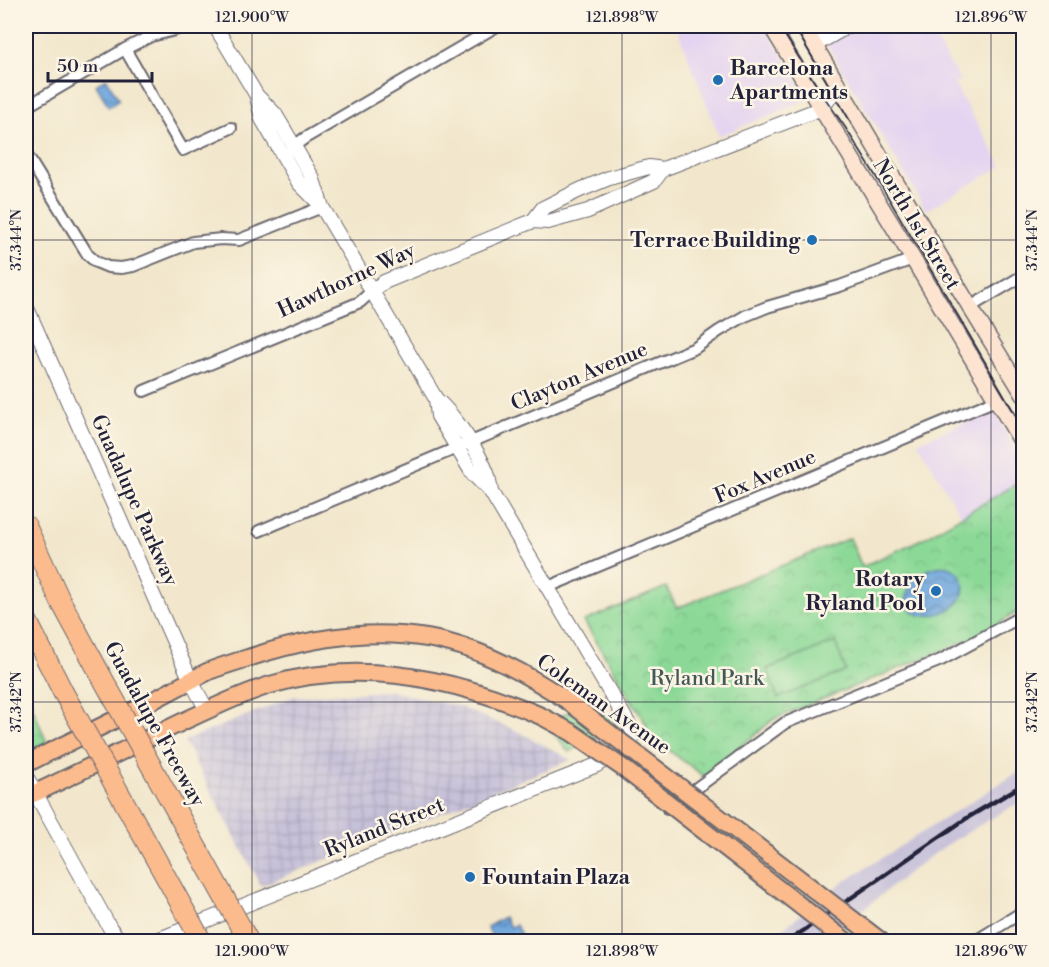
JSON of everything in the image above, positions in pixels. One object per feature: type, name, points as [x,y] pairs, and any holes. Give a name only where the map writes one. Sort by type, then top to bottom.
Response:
[{"type":"highway","name":"Guadalupe Freeway","points":[[26,526],[60,600],[249,942]]},
{"type":"highway","points":[[26,619],[63,692],[202,942]]},
{"type":"main road","name":"North 1st Street","points":[[771,26],[913,259],[1023,447]]},
{"type":"main road","name":"North 1st Street","points":[[803,26],[1023,395]]},
{"type":"main road","name":"Coleman Avenue","points":[[26,764],[211,670],[291,645],[351,635],[405,635],[439,640],[489,656],[529,676],[565,699],[882,942]]},
{"type":"main road","name":"Coleman Avenue","points":[[30,795],[227,701],[269,685],[305,676],[344,672],[404,675],[472,690],[511,703],[571,732],[623,768],[847,942]]},
{"type":"street","points":[[26,107],[125,49],[151,36],[186,26]]},
{"type":"street","points":[[215,26],[257,96],[275,114],[289,152],[312,177],[322,207],[436,399],[449,410],[464,446],[487,473],[491,492],[634,733],[628,744],[689,795]]},
{"type":"street","points":[[289,152],[305,138],[497,26]]},
{"type":"street","points":[[815,45],[848,26]]},
{"type":"street","points":[[125,49],[183,150],[231,128]]},
{"type":"street","points":[[822,108],[833,93],[837,82]]},
{"type":"street","name":"Hawthorne Way","points":[[533,221],[543,208],[609,178],[649,167],[663,169],[822,108]]},
{"type":"street","points":[[26,153],[88,255],[96,262],[108,267],[133,266],[193,242],[239,240],[322,207]]},
{"type":"street","name":"Hawthorne Way","points":[[144,391],[360,302],[384,282],[533,221],[548,222],[588,211],[654,181],[663,169]]},
{"type":"street","name":"Clayton Avenue","points":[[259,531],[695,348],[745,316],[767,307],[840,286],[913,259]]},
{"type":"street","points":[[969,307],[1023,275]]},
{"type":"street","name":"Guadalupe Parkway","points":[[26,306],[191,681],[207,711]]},
{"type":"street","name":"Fox Avenue","points":[[548,587],[996,400]]},
{"type":"street","points":[[668,809],[785,723],[941,660],[1023,615]]},
{"type":"street","name":"Ryland Street","points":[[152,942],[597,765],[628,744]]},
{"type":"street","points":[[26,776],[30,795],[110,928],[123,942]]},
{"type":"street","points":[[975,941],[1023,912]]},
{"type":"shaded area","points":[[676,26],[765,26],[809,99],[719,136]]},
{"type":"shaded area","points":[[816,26],[927,26],[960,80],[954,84],[1002,166],[926,210]]},
{"type":"shaded area","points":[[995,410],[1023,467],[1023,480],[962,517],[918,442]]},
{"type":"shaded area","points":[[390,691],[458,706],[519,732],[571,760],[261,886],[184,741],[292,697]]},
{"type":"shaded area","points":[[1023,769],[1023,800],[948,844],[912,870],[825,941],[765,942],[842,883]]},
{"type":"green space","name":"Ryland Park","points":[[1023,480],[1023,609],[976,637],[774,719],[705,777],[647,734],[646,724],[584,621],[666,587],[677,608],[850,538],[862,567],[926,537]]},
{"type":"green space","points":[[835,642],[846,671],[778,698],[767,669]]},
{"type":"green space","points":[[26,690],[47,743],[26,752]]},
{"type":"green space","points":[[589,696],[616,726],[569,752],[548,726]]},
{"type":"water","points":[[106,78],[119,100],[109,107],[96,85]]},
{"type":"water","name":"Rotary Ryland Pool","points":[[943,566],[954,570],[962,578],[963,592],[960,600],[942,613],[924,615],[914,612],[907,600],[911,584],[925,571]]},
{"type":"water","points":[[504,917],[510,927],[516,925],[521,935],[515,938],[517,941],[487,941],[493,938],[487,927]]},
{"type":"tram line","points":[[779,26],[872,170],[1024,429]]},
{"type":"tram line","points":[[794,26],[852,124]]},
{"type":"railway","points":[[787,942],[967,818],[1024,784]]},
{"type":"place","name":"Barcelona Apartments","points":[[718,80]]},
{"type":"place","name":"Terrace Building","points":[[812,240]]},
{"type":"place","name":"Rotary Ryland Pool","points":[[936,591]]},
{"type":"place","name":"Fountain Plaza","points":[[470,877]]}]
